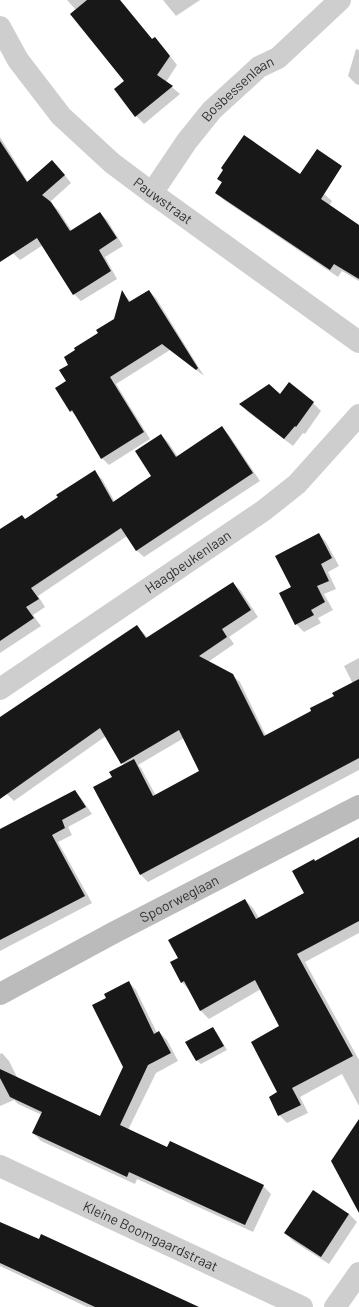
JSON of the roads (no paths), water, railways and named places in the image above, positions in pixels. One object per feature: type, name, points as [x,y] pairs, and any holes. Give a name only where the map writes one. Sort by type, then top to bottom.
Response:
[{"type":"street","name":"Bosbessenlaan","points":[[152,193],[187,141],[212,110],[259,67],[278,58],[340,0]]},
{"type":"street","name":"Pauwstraat","points":[[0,27],[18,60],[61,116],[112,163],[359,342]]},
{"type":"street","name":"Haagbeukenlaan","points":[[0,689],[263,511],[297,484],[359,415]]},
{"type":"street","name":"Spoorweglaan","points":[[0,994],[115,932],[359,806]]},
{"type":"street","name":"Kleine Boomgaardstraat","points":[[0,1166],[302,1307]]},
{"type":"street","points":[[335,1307],[359,1273]]}]
